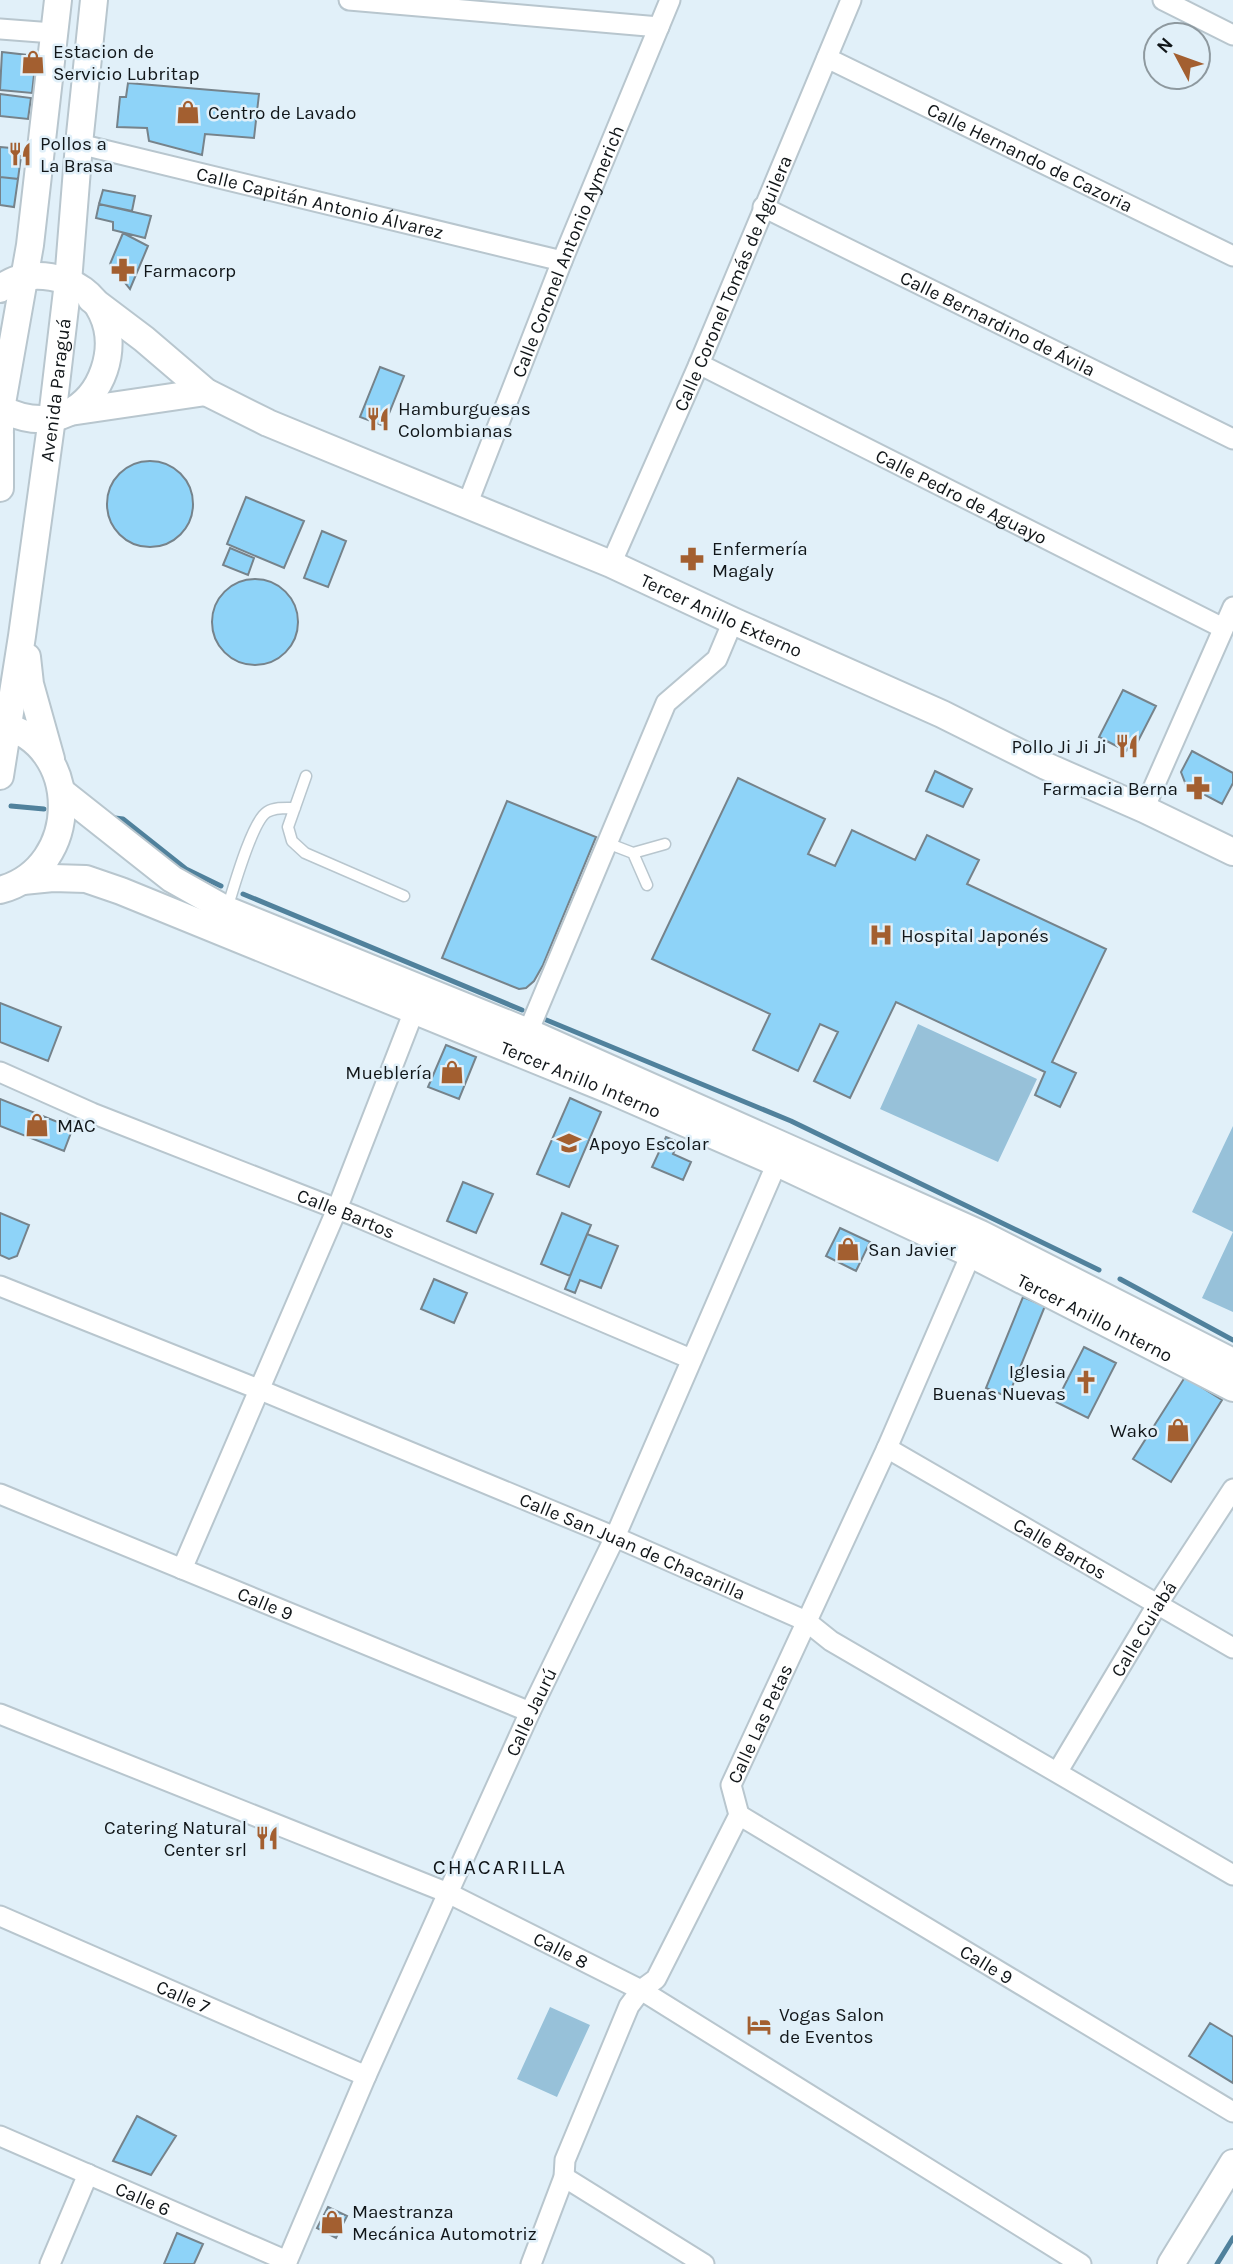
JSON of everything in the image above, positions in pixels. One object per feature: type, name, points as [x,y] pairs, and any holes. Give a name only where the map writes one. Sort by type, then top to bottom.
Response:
[{"type":"main road","points":[[0,488],[0,420],[7,284],[30,246],[58,0]]},
{"type":"main road","name":"Avenida Paraguá","points":[[0,776],[3,726],[23,630],[61,414],[79,144],[94,0]]},
{"type":"main road","points":[[7,284],[38,276],[68,282]]},
{"type":"main road","name":"Tercer Anillo Externo","points":[[68,282],[206,392],[268,423],[611,564],[942,714],[1046,766],[1233,852]]},
{"type":"main road","points":[[61,414],[85,401],[98,387],[106,370],[110,351],[108,332],[102,315],[91,299]]},
{"type":"main road","points":[[0,420],[17,416],[34,419],[206,392]]},
{"type":"main road","points":[[23,630],[30,684],[58,781]]},
{"type":"main road","name":"Tercer Anillo Interno","points":[[3,726],[27,737],[35,744],[58,781],[172,879],[227,909],[528,1032],[981,1234],[1233,1362]]},
{"type":"main road","name":"Tercer Anillo Interno","points":[[11,885],[42,864],[56,842],[62,817],[58,781]]},
{"type":"main road","name":"Tercer Anillo Interno","points":[[11,885],[53,878],[86,879],[612,1091],[767,1158],[971,1254],[1233,1388]]},
{"type":"main road","points":[[325,974],[373,983],[501,1036],[512,1038],[528,1032],[534,1045],[546,1057],[706,1124],[767,1158]]},
{"type":"main road","points":[[729,1122],[773,1153],[957,1237],[971,1254],[992,1255],[1105,1311],[1169,1328]]},
{"type":"main road","points":[[1113,1327],[1141,1332],[1218,1373],[1233,1370]]},
{"type":"main road","points":[[1171,2264],[1233,2163]]},
{"type":"street","points":[[349,0],[659,27]]},
{"type":"street","name":"Calle Coronel Antonio Aymerich","points":[[467,505],[562,261],[670,0]]},
{"type":"street","name":"Calle Coronel Tomás de Aguilera","points":[[611,564],[699,364],[851,0]]},
{"type":"street","points":[[1163,0],[1233,35]]},
{"type":"street","points":[[0,29],[53,33]]},
{"type":"street","name":"Calle Hernando de Cazoria","points":[[827,58],[1233,256]]},
{"type":"street","name":"Calle Capitán Antonio Álvarez","points":[[79,144],[562,261]]},
{"type":"street","name":"Calle Bernardino de Ávila","points":[[763,207],[1233,439]]},
{"type":"street","name":"Calle Pedro de Aguayo","points":[[699,364],[1223,628]]},
{"type":"street","points":[[1144,809],[1233,607]]},
{"type":"street","points":[[528,1032],[666,703],[717,659],[733,621]]},
{"type":"street","points":[[182,1569],[337,1209],[414,1011]]},
{"type":"street","name":"Calle Bartos","points":[[0,1072],[92,1113],[337,1209],[691,1359]]},
{"type":"street","name":"Calle Jaurú","points":[[286,2262],[366,2076],[530,1712],[615,1536],[691,1359],[767,1158]]},
{"type":"street","name":"Calle Las Petas","points":[[739,1815],[731,1785],[887,1448],[971,1254]]},
{"type":"street","name":"Calle San Juan de Chacarilla","points":[[0,1286],[615,1536],[806,1621],[831,1641],[1233,1875]]},
{"type":"street","name":"Calle Bartos","points":[[887,1448],[1233,1648]]},
{"type":"street","name":"Calle Cuiabá","points":[[1058,1771],[1157,1605],[1233,1489]]},
{"type":"street","name":"Calle 9","points":[[0,1494],[530,1712]]},
{"type":"street","name":"Calle 8","points":[[0,1714],[448,1893],[641,1990],[1081,2264]]},
{"type":"street","points":[[531,2264],[564,2177],[565,2160],[629,2006],[641,1990],[656,1979],[739,1815]]},
{"type":"street","name":"Calle 9","points":[[739,1815],[1233,2112]]},
{"type":"street","name":"Calle 7","points":[[0,1916],[366,2076]]},
{"type":"street","name":"Calle 6","points":[[0,2136],[286,2262]]},
{"type":"street","points":[[50,2264],[88,2174]]},
{"type":"street","points":[[564,2177],[704,2264]]},
{"type":"lane","points":[[306,776],[288,827],[292,841],[305,853],[404,896]]},
{"type":"lane","points":[[227,909],[258,822],[265,813],[275,809],[295,808]]},
{"type":"lane","points":[[607,843],[633,853],[665,844]]},
{"type":"lane","points":[[633,853],[648,885]]},
{"type":"shaded area","points":[[918,1024],[1037,1079],[998,1162],[880,1109]]},
{"type":"shaded area","points":[[1233,1126],[1233,1232],[1192,1212]]},
{"type":"shaded area","points":[[1233,1232],[1233,1312],[1202,1298]]},
{"type":"shaded area","points":[[550,2007],[590,2025],[557,2097],[517,2079]]},
{"type":"building","points":[[2,52],[36,56],[32,93],[0,90]]},
{"type":"building","name":"Centro de Lavado","points":[[128,83],[259,94],[254,138],[205,134],[202,155],[149,141],[147,128],[117,127],[120,97],[126,97]]},
{"type":"building","points":[[0,94],[31,98],[28,119],[0,116]]},
{"type":"building","points":[[0,147],[22,149],[18,179],[0,177]]},
{"type":"building","points":[[0,177],[18,179],[14,207],[0,205]]},
{"type":"building","points":[[103,190],[135,196],[132,211],[99,204]]},
{"type":"building","points":[[99,204],[151,216],[145,238],[113,230],[113,222],[96,218]]},
{"type":"building","points":[[123,233],[148,246],[130,289],[110,264]]},
{"type":"building","points":[[380,367],[404,376],[384,426],[360,417]]},
{"type":"building","points":[[150,461],[167,464],[186,480],[193,504],[190,521],[174,540],[150,547],[133,544],[114,528],[107,504],[110,487],[126,468]]},
{"type":"building","points":[[246,497],[304,521],[284,568],[227,544]]},
{"type":"building","points":[[322,531],[346,541],[328,587],[304,578]]},
{"type":"building","points":[[230,548],[254,558],[248,575],[223,565]]},
{"type":"building","points":[[255,579],[272,582],[286,591],[295,605],[298,622],[295,639],[286,653],[272,662],[255,665],[238,662],[224,653],[215,639],[212,622],[215,605],[224,591],[238,582]]},
{"type":"building","points":[[1123,690],[1156,706],[1136,745],[1133,744],[1126,751],[1099,737]]},
{"type":"building","points":[[1192,751],[1233,773],[1233,783],[1222,804],[1186,785],[1181,772]]},
{"type":"building","points":[[935,771],[972,789],[963,807],[926,791]]},
{"type":"building","points":[[738,778],[825,819],[808,854],[835,866],[852,830],[915,860],[927,835],[979,860],[967,884],[1106,949],[1052,1062],[1076,1073],[1060,1107],[1035,1095],[1045,1072],[896,1002],[850,1098],[814,1081],[838,1032],[820,1024],[798,1071],[753,1050],[770,1014],[652,959]]},
{"type":"building","points":[[507,801],[596,837],[543,965],[534,981],[526,988],[519,989],[442,958]]},
{"type":"building","points":[[0,1003],[61,1027],[48,1061],[0,1042]]},
{"type":"building","name":"Mueblería","points":[[446,1045],[476,1057],[459,1099],[428,1087]]},
{"type":"building","name":"Apoyo Escolar","points":[[570,1098],[601,1112],[569,1187],[537,1174]]},
{"type":"building","name":"MAC","points":[[0,1099],[65,1125],[68,1119],[75,1122],[64,1151],[0,1126]]},
{"type":"building","points":[[666,1137],[678,1142],[673,1154],[691,1162],[683,1180],[652,1167]]},
{"type":"building","points":[[463,1182],[493,1194],[476,1233],[447,1221]]},
{"type":"building","points":[[0,1213],[29,1225],[17,1256],[9,1259],[0,1255]]},
{"type":"building","points":[[562,1213],[591,1225],[570,1276],[541,1264]]},
{"type":"building","name":"San Javier","points":[[840,1228],[870,1242],[856,1271],[826,1256]]},
{"type":"building","points":[[587,1234],[618,1246],[601,1288],[580,1280],[575,1293],[565,1289]]},
{"type":"building","points":[[434,1279],[467,1293],[454,1323],[421,1309]]},
{"type":"building","points":[[1023,1297],[1045,1306],[1008,1397],[986,1388]]},
{"type":"building","name":"Iglesia Buenas Nuevas","points":[[1084,1347],[1116,1363],[1088,1418],[1056,1402]]},
{"type":"building","name":"Wako","points":[[1185,1377],[1222,1400],[1171,1482],[1133,1459]]},
{"type":"building","points":[[1210,2023],[1233,2037],[1233,2083],[1189,2056]]},
{"type":"building","points":[[137,2116],[176,2136],[151,2175],[113,2161]]},
{"type":"building","name":"Maestranza Mecánica Automotriz","points":[[328,2207],[347,2216],[336,2238],[317,2228]]},
{"type":"building","points":[[177,2233],[203,2244],[194,2264],[164,2264]]},
{"type":"waterway","points":[[11,806],[44,809]]},
{"type":"waterway","points":[[115,818],[123,819],[186,869],[221,886]]},
{"type":"waterway","points":[[243,894],[522,1010]]},
{"type":"waterway","points":[[544,1019],[791,1121],[1099,1270]]},
{"type":"waterway","points":[[1120,1279],[1233,1340]]},
{"type":"waterway","points":[[1217,2264],[1233,2238]]},
{"type":"place","name":"Estacion de Servicio Lubritap","points":[[33,62]]},
{"type":"place","name":"Centro de Lavado","points":[[188,112]]},
{"type":"place","name":"Pollos a La Brasa","points":[[20,154]]},
{"type":"place","name":"Farmacorp","points":[[123,270]]},
{"type":"place","name":"Hamburguesas Colombianas","points":[[378,419]]},
{"type":"place","name":"Enfermería Magaly","points":[[692,559]]},
{"type":"place","name":"Pollo Ji Ji Ji","points":[[1127,746]]},
{"type":"place","name":"Farmacia Berna","points":[[1198,788]]},
{"type":"place","name":"Hospital Japonés","points":[[881,935]]},
{"type":"place","name":"Mueblería","points":[[452,1072]]},
{"type":"place","name":"MAC","points":[[37,1125]]},
{"type":"place","name":"Apoyo Escolar","points":[[569,1143]]},
{"type":"place","name":"San Javier","points":[[848,1249]]},
{"type":"place","name":"Iglesia Buenas Nuevas","points":[[1086,1382]]},
{"type":"place","name":"Wako","points":[[1178,1430]]},
{"type":"place","name":"Catering Natural Center srl","points":[[267,1838]]},
{"type":"place","name":"Vogas Salon de Eventos","points":[[759,2025]]},
{"type":"place","name":"Maestranza Mecánica Automotriz","points":[[332,2222]]},
{"type":"district","name":"CHACARILLA","points":[[500,1867]]}]
